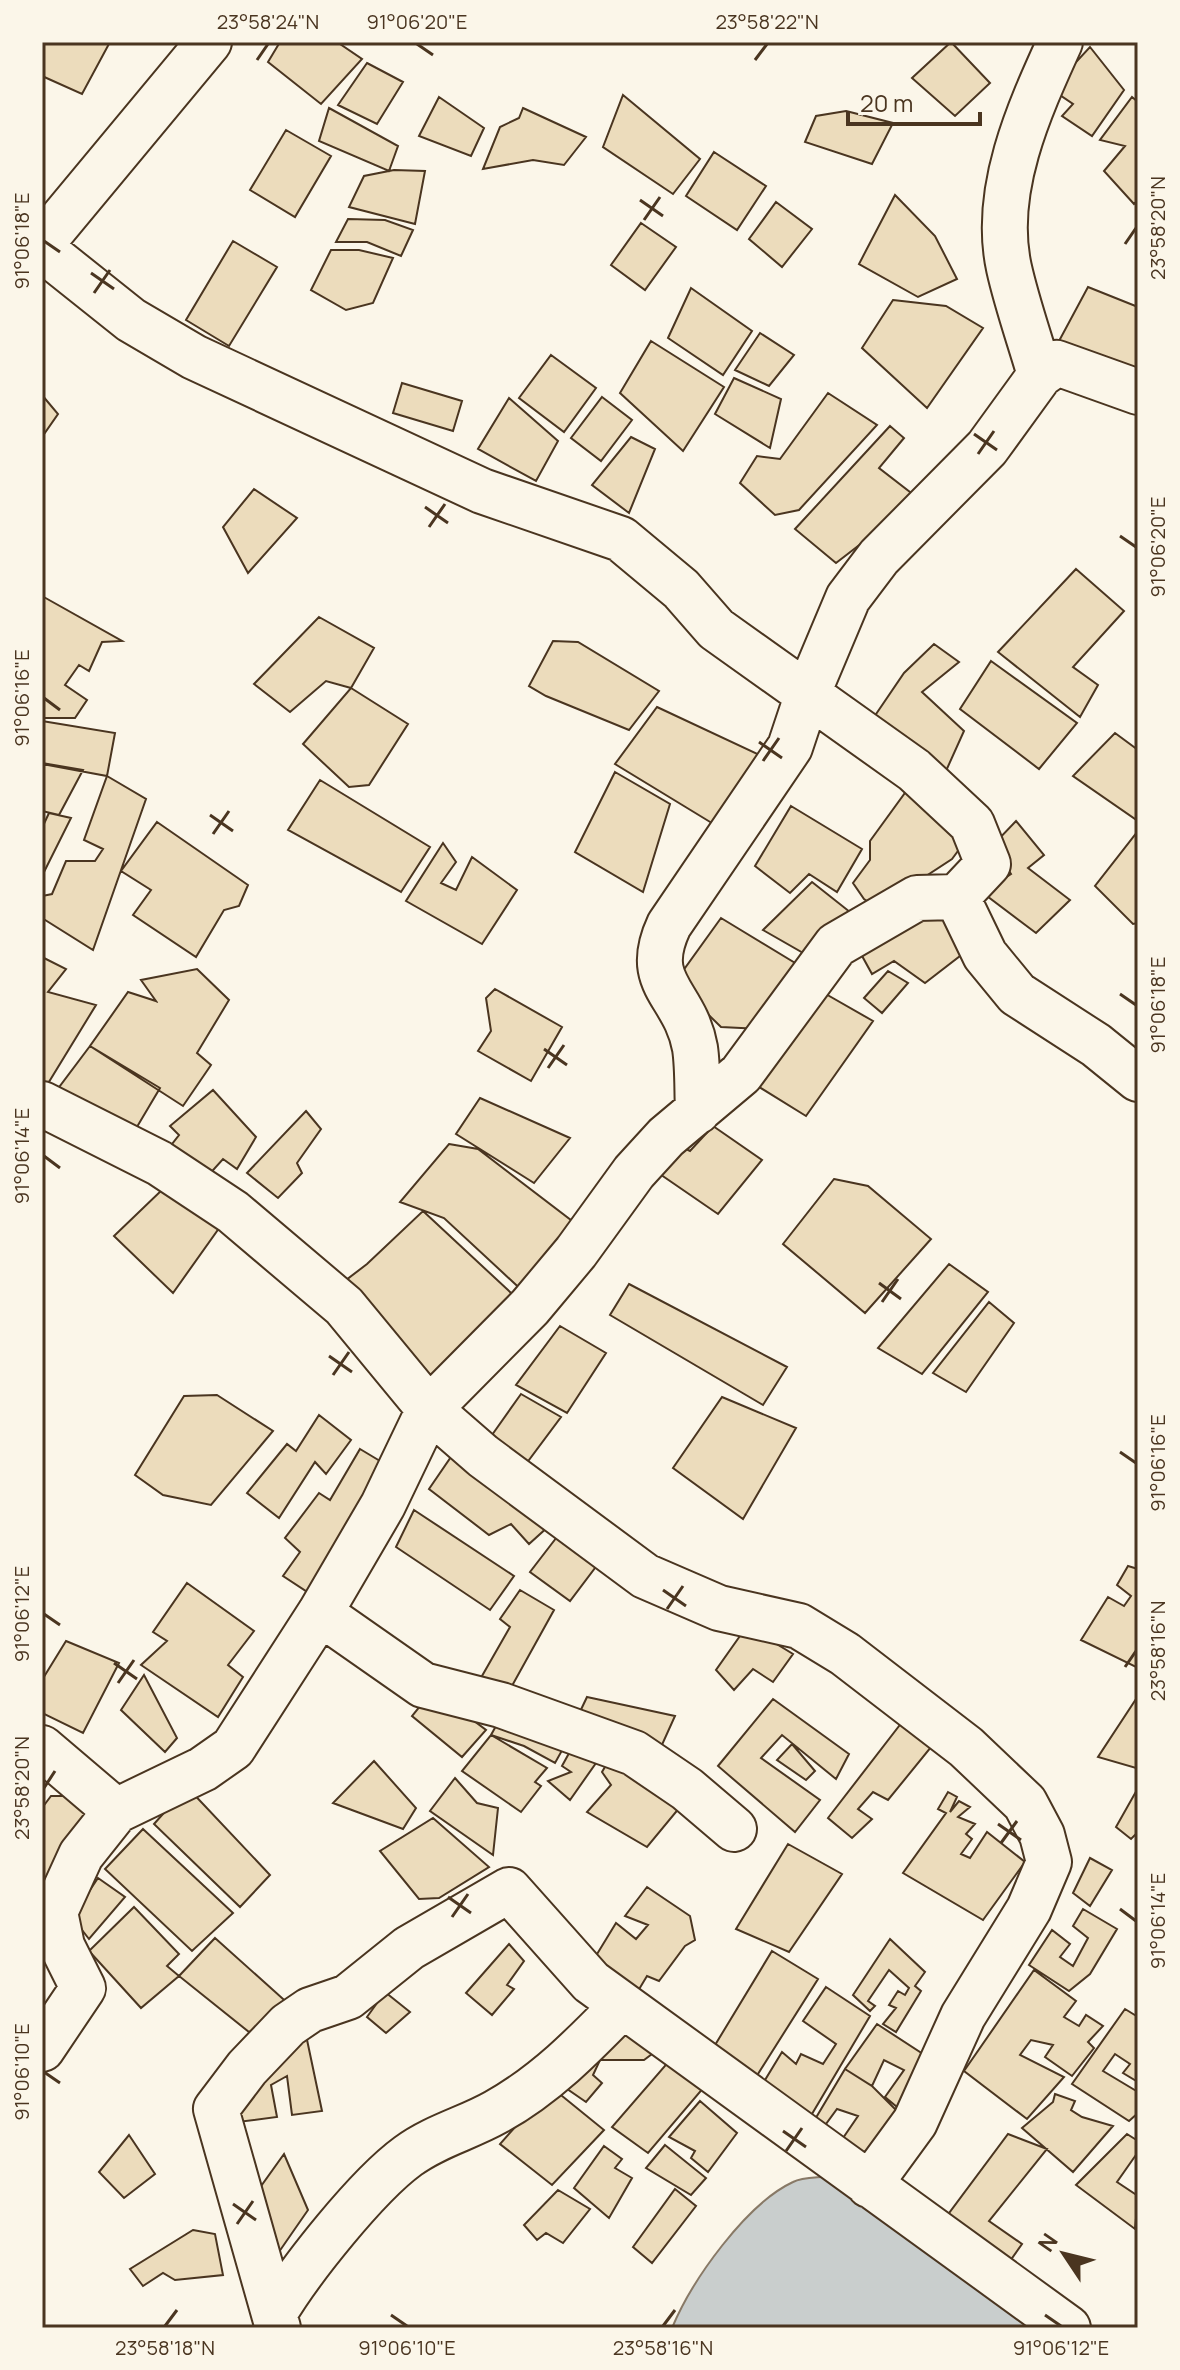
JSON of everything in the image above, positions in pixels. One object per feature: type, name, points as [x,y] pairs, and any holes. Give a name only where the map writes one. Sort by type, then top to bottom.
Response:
[{"type":"street","points":[[42,2049],[83,1988],[62,1946],[55,1912],[81,1855],[116,1811],[203,1769],[233,1748],[320,1613],[383,1505],[429,1409],[530,1307],[666,1137],[741,1074],[836,945],[917,898],[957,897],[988,864],[972,824],[914,770],[716,629],[681,589],[621,539],[482,491],[194,357],[131,320],[42,246],[209,42]]},
{"type":"street","points":[[1040,375],[1008,266],[1005,227],[1017,144],[1060,42]]},
{"type":"street","points":[[698,1111],[694,1047],[681,1006],[662,979],[657,951],[669,925],[790,747],[808,693],[848,598],[879,557],[987,448],[1040,375],[1057,363],[1138,392]]},
{"type":"street","points":[[957,897],[985,955],[1017,994],[1096,1045],[1138,1079]]},
{"type":"street","points":[[42,1104],[159,1163],[233,1212],[344,1306],[429,1409],[483,1456],[645,1576],[719,1608],[799,1626],[845,1654],[966,1747],[1025,1803],[1042,1835],[1049,1862],[1029,1909],[963,2016],[915,2122],[869,2185]]},
{"type":"street","points":[[320,1613],[423,1685],[501,1705],[634,1753],[687,1789],[734,1829]]},
{"type":"street","points":[[42,1748],[116,1811]]},
{"type":"street","points":[[276,2321],[216,2109],[247,2068],[288,2025],[310,2010],[348,1997],[409,1948],[509,1890],[591,1982],[1068,2328]]},
{"type":"street","points":[[276,2321],[292,2284],[389,2171],[411,2154],[496,2112],[546,2080],[622,2006]]},
{"type":"shaded area","points":[[830,2176],[1049,2328],[672,2328],[693,2288],[722,2245],[757,2207],[793,2182]]},
{"type":"building","points":[[42,42],[110,42],[82,94],[42,76]]},
{"type":"building","points":[[280,42],[337,42],[362,59],[321,104],[268,62]]},
{"type":"building","points":[[951,42],[990,83],[955,116],[912,78]]},
{"type":"building","points":[[1090,47],[1124,90],[1092,136],[1062,116],[1073,104],[1051,89]]},
{"type":"building","points":[[367,63],[403,82],[377,124],[338,105]]},
{"type":"building","points":[[623,95],[700,159],[673,194],[603,147]]},
{"type":"building","points":[[439,97],[484,128],[471,156],[419,136]]},
{"type":"building","points":[[1132,97],[1138,102],[1138,200],[1134,204],[1104,171],[1125,146],[1100,140]]},
{"type":"building","points":[[329,108],[398,146],[389,171],[319,141]]},
{"type":"building","points":[[523,108],[586,137],[564,165],[533,160],[483,169],[500,127],[519,118]]},
{"type":"building","points":[[846,111],[893,123],[872,164],[805,142],[816,116]]},
{"type":"building","points":[[286,130],[331,156],[295,217],[250,190]]},
{"type":"building","points":[[714,152],[766,186],[737,230],[686,196]]},
{"type":"building","points":[[394,170],[425,171],[415,224],[349,207],[364,176]]},
{"type":"building","points":[[895,195],[935,236],[957,279],[918,297],[859,264]]},
{"type":"building","points":[[776,202],[812,229],[782,267],[749,239]]},
{"type":"building","points":[[348,219],[385,220],[413,230],[401,256],[367,242],[336,242]]},
{"type":"building","points":[[641,223],[676,247],[645,290],[611,265]]},
{"type":"building","points":[[233,241],[277,267],[229,346],[186,320]]},
{"type":"building","points":[[331,250],[359,250],[393,258],[373,303],[346,310],[311,290]]},
{"type":"building","points":[[1088,287],[1138,307],[1138,375],[1059,341]]},
{"type":"building","points":[[691,288],[752,331],[723,375],[668,338]]},
{"type":"building","points":[[893,300],[946,306],[983,328],[927,408],[862,348]]},
{"type":"building","points":[[760,333],[794,355],[769,386],[735,370]]},
{"type":"building","points":[[651,341],[724,387],[683,451],[620,393]]},
{"type":"building","points":[[551,355],[596,388],[564,432],[519,398]]},
{"type":"building","points":[[734,378],[781,399],[770,448],[715,414]]},
{"type":"building","points":[[402,383],[462,401],[453,431],[393,413]]},
{"type":"building","points":[[828,393],[877,425],[799,510],[775,515],[740,483],[757,456],[780,459]]},
{"type":"building","points":[[42,395],[58,414],[42,437]]},
{"type":"building","points":[[602,397],[632,420],[601,461],[571,438]]},
{"type":"building","points":[[509,398],[558,441],[536,481],[478,449]]},
{"type":"building","points":[[890,426],[904,438],[879,468],[919,499],[836,563],[795,529]]},
{"type":"building","points":[[631,437],[655,449],[629,513],[592,485]]},
{"type":"building","points":[[254,489],[297,518],[248,573],[223,527]]},
{"type":"building","points":[[1076,569],[1124,611],[1073,667],[1098,685],[1080,717],[998,652]]},
{"type":"building","points":[[42,596],[122,641],[102,642],[89,671],[79,665],[65,685],[87,700],[75,718],[42,718]]},
{"type":"building","points":[[319,617],[374,648],[351,688],[326,681],[290,712],[254,684]]},
{"type":"building","points":[[553,641],[578,642],[659,691],[629,730],[546,696],[529,686]]},
{"type":"building","points":[[934,644],[959,662],[922,692],[964,731],[941,782],[872,720],[904,673]]},
{"type":"building","points":[[991,661],[1077,723],[1039,769],[960,709]]},
{"type":"building","points":[[351,688],[408,724],[369,785],[349,787],[303,744]]},
{"type":"building","points":[[657,707],[764,757],[720,828],[615,764]]},
{"type":"building","points":[[42,721],[115,733],[107,776],[42,764]]},
{"type":"building","points":[[1115,733],[1138,750],[1138,821],[1073,776]]},
{"type":"building","points":[[42,763],[83,770],[59,815],[42,811]]},
{"type":"building","points":[[615,772],[670,804],[643,892],[575,852]]},
{"type":"building","points":[[107,776],[146,799],[93,950],[42,918],[42,896],[52,894],[66,861],[95,861],[103,849],[84,840]]},
{"type":"building","points":[[320,780],[430,847],[401,892],[288,830]]},
{"type":"building","points":[[910,786],[969,836],[952,859],[877,908],[864,899],[853,883],[870,860],[870,841]]},
{"type":"building","points":[[791,806],[862,849],[837,892],[809,874],[790,893],[755,866]]},
{"type":"building","points":[[49,813],[71,818],[42,876],[42,828]]},
{"type":"building","points":[[1016,821],[1044,855],[1028,868],[1070,900],[1036,933],[983,893],[1011,874],[992,846]]},
{"type":"building","points":[[157,822],[248,885],[239,906],[224,910],[196,957],[133,915],[151,890],[121,871]]},
{"type":"building","points":[[1138,831],[1138,923],[1133,924],[1095,886]]},
{"type":"building","points":[[443,843],[456,862],[441,883],[456,890],[472,857],[517,890],[482,944],[406,901]]},
{"type":"building","points":[[812,882],[855,916],[812,958],[763,930]]},
{"type":"building","points":[[935,909],[969,949],[925,983],[894,961],[872,974],[861,954]]},
{"type":"building","points":[[721,918],[805,969],[761,1029],[721,1027],[675,982]]},
{"type":"building","points":[[42,957],[66,969],[48,992],[96,1005],[44,1090]]},
{"type":"building","points":[[197,969],[229,1000],[197,1053],[211,1065],[183,1106],[90,1046],[128,992],[156,1001],[141,980]]},
{"type":"building","points":[[888,971],[908,983],[882,1013],[864,998]]},
{"type":"building","points":[[495,989],[562,1027],[531,1081],[478,1051],[491,1031],[486,998]]},
{"type":"building","points":[[817,989],[873,1021],[806,1116],[751,1082]]},
{"type":"building","points":[[90,1046],[160,1088],[131,1137],[54,1094]]},
{"type":"building","points":[[213,1090],[256,1137],[237,1169],[223,1159],[206,1178],[165,1153],[179,1135],[170,1126]]},
{"type":"building","points":[[480,1098],[570,1138],[534,1183],[456,1134]]},
{"type":"building","points":[[306,1111],[321,1129],[297,1163],[302,1173],[278,1198],[247,1173]]},
{"type":"building","points":[[713,1126],[762,1160],[718,1214],[654,1170],[672,1142],[690,1151]]},
{"type":"building","points":[[449,1144],[478,1149],[580,1227],[528,1296],[444,1218],[400,1202]]},
{"type":"building","points":[[834,1179],[868,1186],[931,1239],[865,1313],[783,1244]]},
{"type":"building","points":[[165,1187],[222,1224],[173,1293],[114,1236]]},
{"type":"building","points":[[423,1211],[523,1304],[435,1395],[337,1287],[367,1264]]},
{"type":"building","points":[[949,1264],[988,1292],[922,1374],[878,1348]]},
{"type":"building","points":[[629,1284],[787,1367],[763,1405],[610,1315]]},
{"type":"building","points":[[989,1302],[1014,1323],[966,1392],[933,1373]]},
{"type":"building","points":[[560,1326],[606,1353],[567,1413],[516,1385]]},
{"type":"building","points":[[521,1394],[561,1417],[520,1472],[487,1442]]},
{"type":"building","points":[[217,1395],[273,1431],[211,1505],[163,1495],[135,1475],[184,1396]]},
{"type":"building","points":[[722,1397],[796,1428],[743,1519],[673,1468]]},
{"type":"building","points":[[319,1415],[351,1440],[326,1474],[315,1462],[279,1518],[247,1493],[287,1444],[296,1451]]},
{"type":"building","points":[[360,1449],[390,1467],[309,1593],[283,1576],[300,1552],[285,1538],[319,1493],[330,1500]]},
{"type":"building","points":[[453,1454],[550,1525],[529,1544],[511,1524],[489,1535],[429,1489]]},
{"type":"building","points":[[414,1510],[514,1576],[490,1610],[396,1547]]},
{"type":"building","points":[[560,1533],[601,1560],[570,1601],[530,1572]]},
{"type":"building","points":[[1128,1566],[1138,1569],[1138,1668],[1081,1640],[1108,1597],[1124,1606],[1131,1596],[1117,1585]]},
{"type":"building","points":[[187,1583],[254,1631],[228,1665],[243,1677],[218,1717],[141,1665],[167,1641],[153,1632]]},
{"type":"building","points":[[520,1590],[554,1610],[508,1693],[478,1683],[510,1627],[500,1619]]},
{"type":"building","points":[[747,1626],[793,1654],[773,1682],[753,1669],[734,1690],[716,1670]]},
{"type":"building","points":[[66,1641],[119,1663],[83,1733],[42,1713],[42,1680]]},
{"type":"building","points":[[144,1675],[177,1738],[165,1752],[121,1710]]},
{"type":"building","points":[[433,1690],[486,1730],[462,1757],[412,1716]]},
{"type":"building","points":[[1138,1696],[1136,1768],[1098,1757]]},
{"type":"building","points":[[587,1697],[675,1716],[661,1747],[577,1718]]},
{"type":"building","points":[[773,1699],[849,1754],[836,1779],[782,1735],[761,1758],[820,1800],[795,1832],[718,1766]]},
{"type":"building","points":[[506,1708],[570,1736],[555,1763],[524,1746],[491,1735]]},
{"type":"building","points":[[906,1717],[940,1736],[888,1800],[873,1792],[858,1809],[872,1819],[852,1838],[828,1818]]},
{"type":"building","points":[[491,1735],[547,1768],[535,1782],[541,1786],[521,1812],[462,1771]]},
{"type":"building","points":[[579,1735],[608,1746],[570,1800],[548,1781],[571,1772],[562,1766]]},
{"type":"building","points":[[792,1744],[815,1771],[806,1780],[777,1760]]},
{"type":"building","points":[[615,1750],[690,1795],[647,1847],[587,1812],[611,1785],[602,1772]]},
{"type":"building","points":[[374,1761],[416,1808],[403,1829],[333,1803]]},
{"type":"building","points":[[455,1778],[477,1803],[498,1808],[493,1855],[430,1811]]},
{"type":"building","points":[[187,1787],[270,1875],[240,1907],[154,1824]]},
{"type":"building","points":[[1138,1788],[1138,1832],[1131,1839],[1116,1827]]},
{"type":"building","points":[[948,1792],[957,1797],[950,1812],[959,1801],[970,1807],[958,1817],[975,1824],[966,1834],[972,1839],[961,1854],[970,1858],[987,1832],[1025,1862],[983,1920],[903,1873],[946,1813],[938,1809]]},
{"type":"building","points":[[51,1796],[68,1796],[92,1814],[42,1888],[42,1808]]},
{"type":"building","points":[[433,1818],[489,1867],[439,1898],[419,1899],[380,1851]]},
{"type":"building","points":[[143,1829],[233,1913],[192,1951],[105,1869]]},
{"type":"building","points":[[788,1844],[842,1874],[789,1952],[736,1929]]},
{"type":"building","points":[[1090,1858],[1112,1870],[1090,1906],[1073,1893]]},
{"type":"building","points":[[98,1878],[125,1897],[89,1939],[72,1917]]},
{"type":"building","points":[[647,1887],[690,1916],[695,1940],[685,1946],[659,1981],[647,1976],[635,1996],[594,1959],[616,1923],[636,1939],[648,1925],[625,1916]]},
{"type":"building","points":[[134,1907],[179,1954],[167,1966],[179,1976],[141,2008],[89,1951]]},
{"type":"building","points":[[1083,1909],[1117,1929],[1090,1974],[1069,1991],[1029,1965],[1052,1930],[1070,1944],[1060,1957],[1073,1966],[1088,1938],[1073,1926]]},
{"type":"building","points":[[215,1938],[292,2007],[249,2032],[179,1976]]},
{"type":"building","points":[[890,1939],[925,1972],[915,1986],[921,1991],[896,2032],[883,2024],[896,2008],[889,2005],[898,1991],[905,1995],[909,1988],[889,1970],[868,2001],[875,2006],[870,2011],[853,1995]]},
{"type":"building","points":[[509,1944],[524,1961],[507,1985],[514,1989],[492,2015],[466,1993]]},
{"type":"building","points":[[772,1951],[818,1979],[751,2085],[709,2055]]},
{"type":"building","points":[[1034,1970],[1076,2001],[1064,2017],[1079,2026],[1086,2015],[1103,2026],[1088,2042],[1094,2048],[1072,2076],[1045,2057],[1053,2045],[1031,2040],[1020,2055],[1064,2077],[1027,2119],[964,2071]]},
{"type":"building","points":[[826,1987],[870,2016],[809,2119],[762,2085],[782,2052],[796,2064],[801,2054],[823,2064],[836,2044],[803,2021]]},
{"type":"building","points":[[385,1992],[410,2012],[386,2033],[367,2017]]},
{"type":"building","points":[[1125,2009],[1138,2017],[1138,2082],[1123,2073],[1130,2064],[1115,2054],[1103,2071],[1138,2092],[1138,2113],[1129,2121],[1072,2084]]},
{"type":"building","points":[[617,2021],[656,2051],[644,2060],[600,2060],[593,2075],[602,2083],[586,2102],[560,2084]]},
{"type":"building","points":[[877,2024],[946,2069],[915,2122],[885,2097],[904,2070],[884,2060],[872,2086],[845,2069]]},
{"type":"building","points":[[306,2035],[322,2111],[292,2115],[287,2076],[271,2085],[277,2117],[238,2122],[232,2103]]},
{"type":"building","points":[[670,2060],[705,2086],[648,2153],[612,2127]]},
{"type":"building","points":[[845,2069],[872,2086],[900,2114],[872,2163],[841,2141],[858,2116],[837,2109],[823,2128],[814,2121]]},
{"type":"building","points":[[551,2087],[604,2130],[552,2185],[500,2144]]},
{"type":"building","points":[[1055,2094],[1075,2101],[1071,2110],[1082,2117],[1113,2126],[1073,2172],[1022,2128],[1053,2102]]},
{"type":"building","points":[[700,2101],[737,2133],[708,2172],[691,2158],[695,2151],[669,2137]]},
{"type":"building","points":[[1008,2134],[1047,2149],[989,2221],[1022,2244],[1005,2268],[935,2232]]},
{"type":"building","points":[[1127,2134],[1138,2141],[1138,2152],[1117,2182],[1138,2196],[1135,2229],[1076,2185]]},
{"type":"building","points":[[129,2135],[155,2174],[124,2198],[99,2172]]},
{"type":"building","points":[[665,2145],[706,2178],[691,2195],[646,2168]]},
{"type":"building","points":[[604,2146],[622,2159],[615,2168],[632,2178],[609,2218],[574,2188]]},
{"type":"building","points":[[284,2154],[308,2210],[272,2262],[254,2196]]},
{"type":"building","points":[[675,2189],[696,2206],[652,2263],[633,2247]]},
{"type":"building","points":[[558,2190],[590,2209],[563,2243],[546,2233],[537,2240],[524,2225]]},
{"type":"building","points":[[193,2230],[215,2234],[223,2275],[175,2280],[163,2273],[143,2286],[130,2269]]}]
